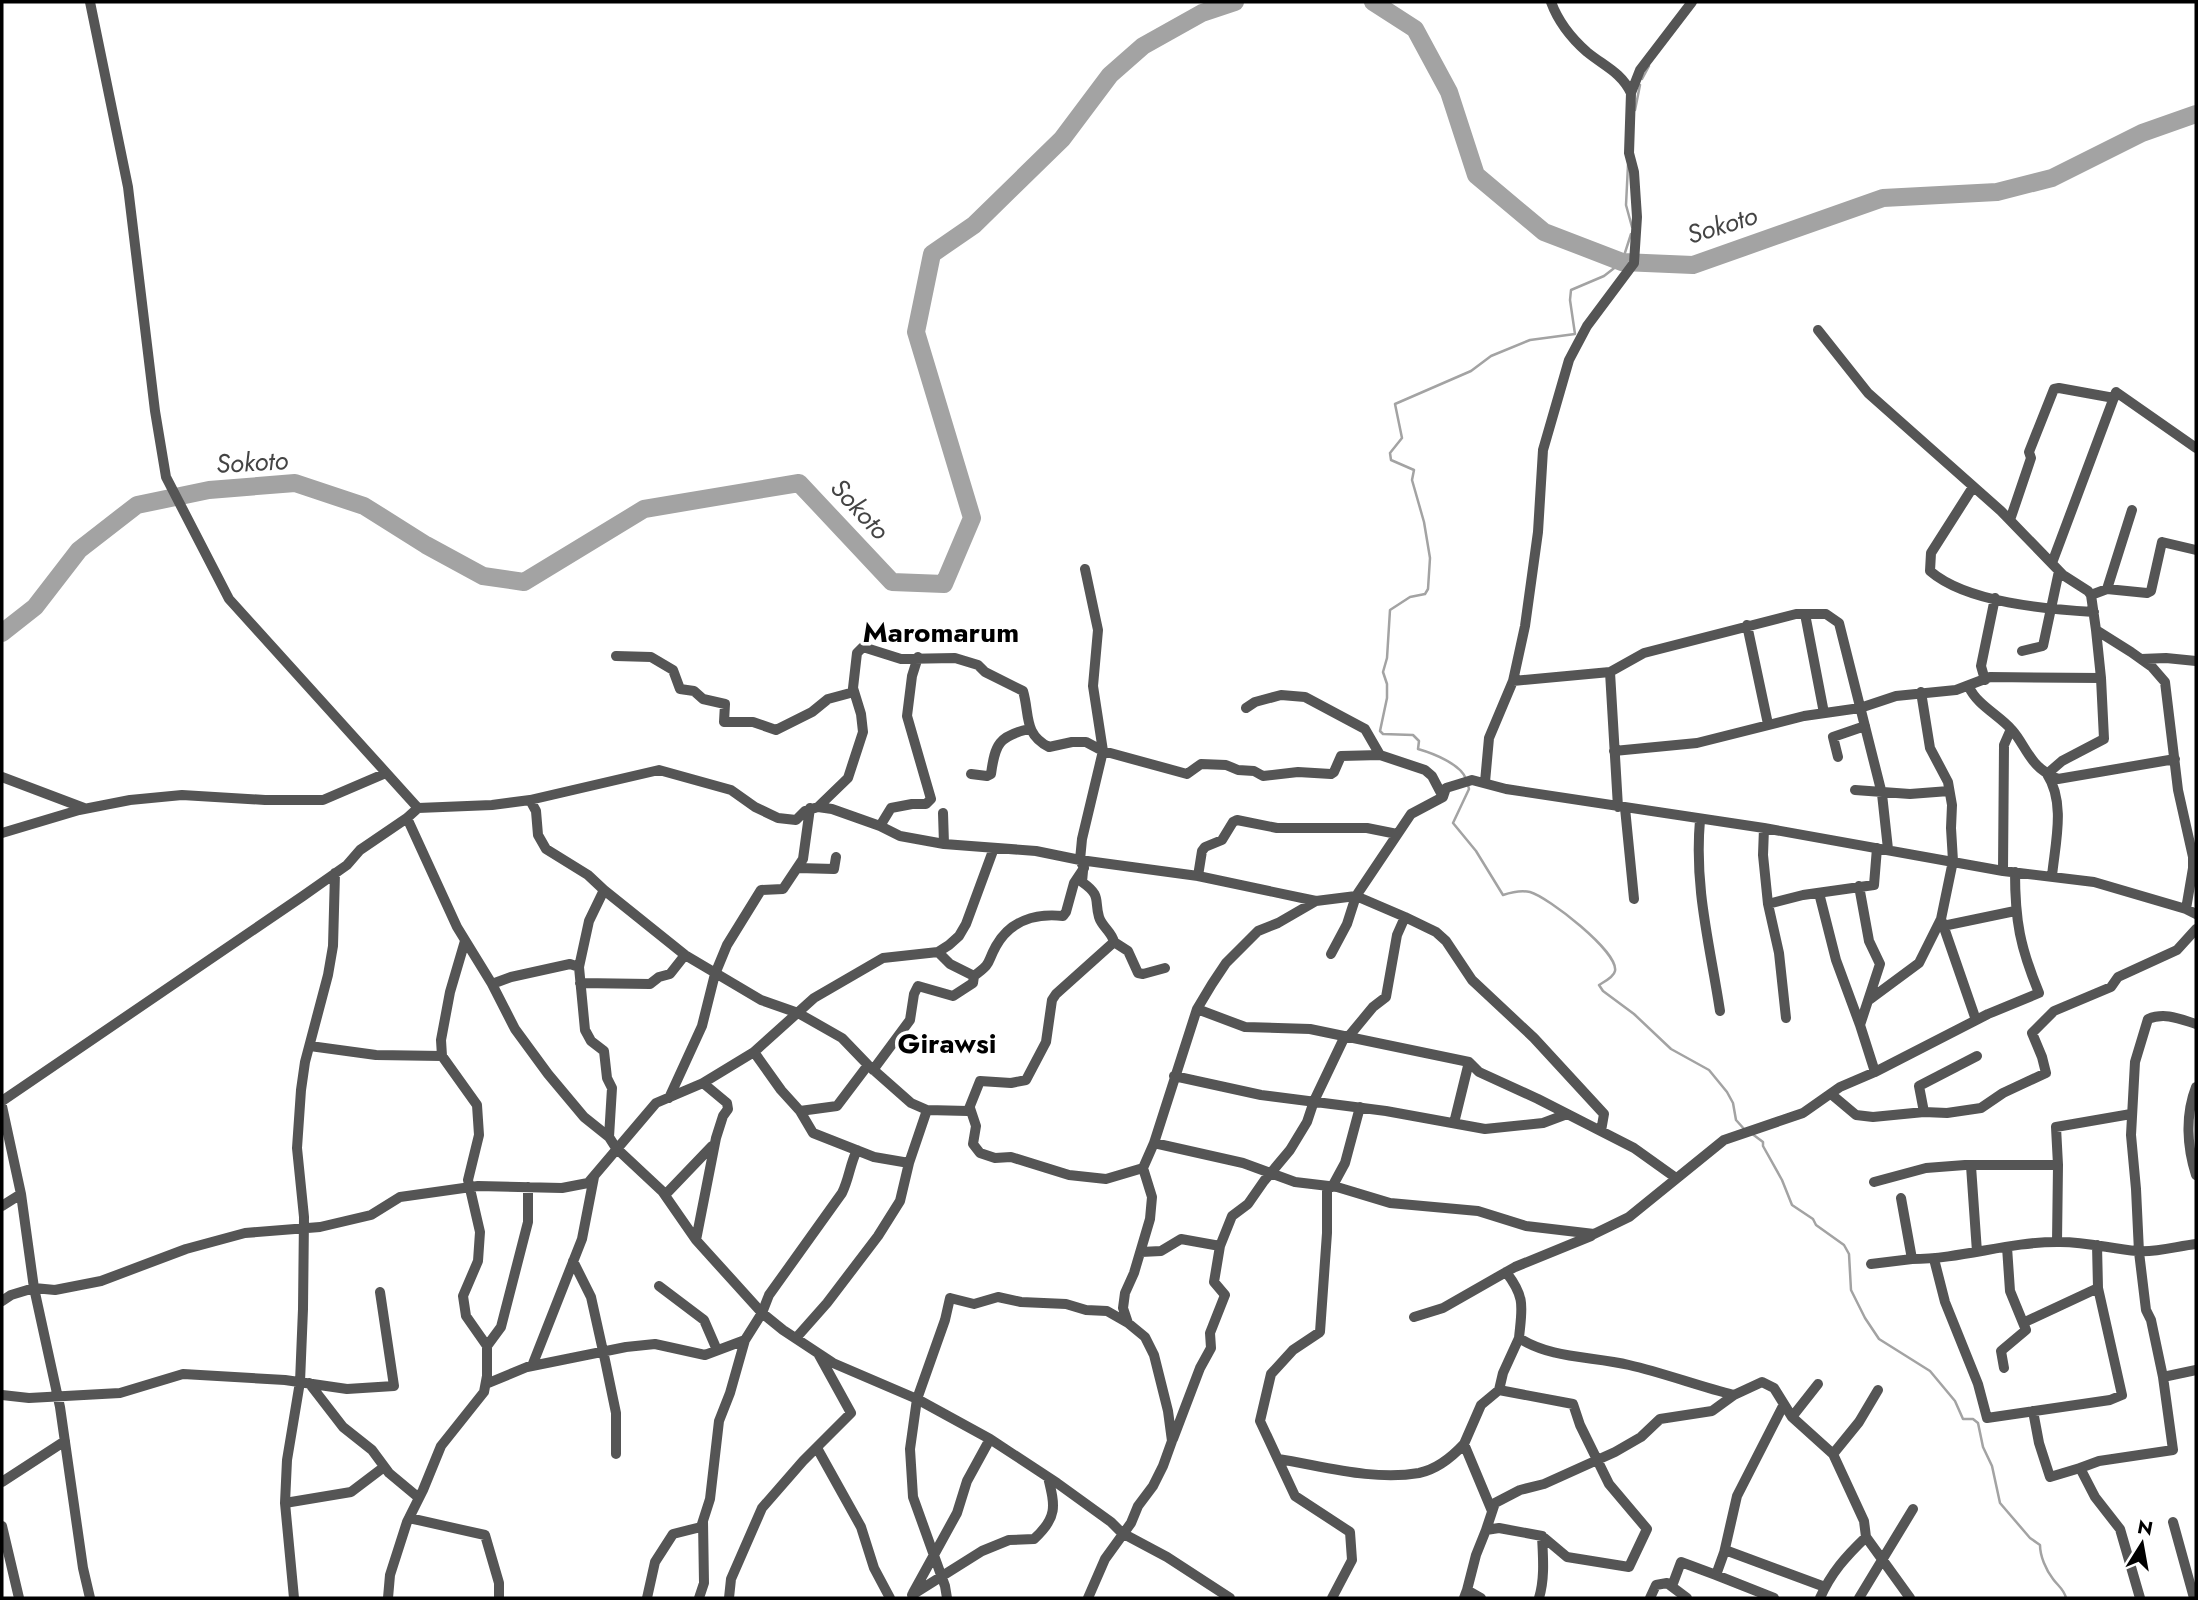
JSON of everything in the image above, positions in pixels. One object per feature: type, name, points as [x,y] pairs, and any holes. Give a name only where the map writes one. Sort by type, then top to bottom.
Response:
[{"type":"street","points":[[90,2],[128,187],[155,411],[166,477],[229,599],[418,808]]},
{"type":"street","points":[[1551,2],[1569,33],[1585,51],[1624,79],[1631,93]]},
{"type":"street","points":[[1485,782],[1489,738],[1513,681],[1534,573],[1543,450],[1569,360],[1587,326],[1633,263],[1637,217],[1634,172],[1629,153],[1631,93],[1640,70],[1692,2]]},
{"type":"street","points":[[1818,330],[1868,393],[2010,520],[2055,567],[2091,595],[2101,678],[2104,739],[2063,761],[2047,774]]},
{"type":"street","points":[[2010,520],[2031,458],[2029,452],[2054,389],[2114,398]]},
{"type":"street","points":[[2022,651],[2043,646],[2051,610],[2055,567],[2116,392],[2196,448]]},
{"type":"street","points":[[1973,487],[1931,553],[1930,571],[1940,580],[1995,598],[2051,610],[2094,612]]},
{"type":"street","points":[[2107,589],[2132,510]]},
{"type":"street","points":[[2091,595],[2107,589],[2147,593],[2151,591],[2162,542],[2196,550]]},
{"type":"street","points":[[1085,569],[1098,630],[1093,686],[1103,751],[1082,839],[1082,882],[1096,896],[1100,920],[1113,935],[1114,942],[1128,951],[1138,972],[1143,974],[1165,968]]},
{"type":"street","points":[[1984,680],[1981,666],[1995,598]]},
{"type":"street","points":[[1513,681],[1610,672],[1644,653],[1747,625],[1805,614],[1826,614],[1839,623],[1882,794],[1883,848],[1874,885],[1768,904]]},
{"type":"street","points":[[1805,614],[1824,713]]},
{"type":"street","points":[[1747,625],[1768,724]]},
{"type":"street","points":[[2096,630],[2141,659],[2165,682]]},
{"type":"street","points":[[90,1598],[83,1568],[58,1397],[34,1287],[22,1194],[2,1103],[347,865],[360,850],[418,808],[492,805],[530,800],[659,770],[731,790],[755,807],[778,818],[796,820],[848,778],[863,732],[854,692],[857,653],[863,647],[901,659],[955,657],[968,661],[1023,691],[1029,729],[1049,747],[1072,741],[1086,742],[1103,751],[1187,774],[1201,764],[1220,764],[1238,770],[1254,771],[1263,776],[1298,772],[1331,774],[1341,756],[1381,755],[1425,770],[1432,776],[1443,797]]},
{"type":"street","points":[[616,656],[651,657],[673,670],[680,688],[694,691],[703,699],[725,705],[724,722],[753,722],[776,730],[812,712],[828,698],[854,692]]},
{"type":"street","points":[[880,826],[891,808],[926,804],[931,799],[907,716],[912,676],[918,657]]},
{"type":"street","points":[[1331,954],[1347,924],[1356,896],[1411,814],[1443,797],[1446,788],[1472,780],[1506,789],[1764,828],[2003,871],[2094,882],[2191,912],[2193,857],[2178,790],[2165,682],[2166,658]]},
{"type":"street","points":[[2141,659],[2196,661]]},
{"type":"street","points":[[1610,672],[1614,751],[1634,899]]},
{"type":"street","points":[[1614,751],[1697,743],[1768,724],[1860,708],[1896,696],[1969,687],[1990,677],[2101,678]]},
{"type":"street","points":[[1969,687],[1974,698],[2011,729],[2056,787],[2058,817],[2052,876]]},
{"type":"street","points":[[1869,1000],[1919,963],[1942,923],[1953,861],[1950,791],[1930,748],[1921,692]]},
{"type":"street","points":[[1245,708],[1255,702],[1281,695],[1305,697],[1365,729],[1381,755]]},
{"type":"street","points":[[1838,757],[1833,737],[1865,726]]},
{"type":"street","points":[[971,774],[991,774],[993,754],[998,744],[1008,734],[1029,729]]},
{"type":"street","points":[[2003,871],[2004,745],[2011,729]]},
{"type":"street","points":[[2047,774],[2058,779],[2068,778],[2175,759]]},
{"type":"street","points":[[2,833],[86,808],[130,800],[183,795],[323,800],[386,773]]},
{"type":"street","points":[[2,777],[86,808]]},
{"type":"street","points":[[1854,790],[1882,794],[1950,791]]},
{"type":"street","points":[[530,800],[536,811],[538,835],[546,849],[588,875],[685,955],[761,1000],[798,1013],[842,1038],[911,1103],[927,1110],[968,1111],[981,1080],[1011,1083],[1026,1080],[1046,1042],[1052,1000],[1114,942]]},
{"type":"street","points":[[814,808],[832,809],[900,836],[944,844],[1036,851],[1082,864],[1198,876],[1316,901],[1356,896],[1437,932],[1472,980],[1534,1038],[1604,1114],[1601,1131]]},
{"type":"street","points":[[669,1098],[702,1026],[715,974],[727,945],[761,890],[783,889],[798,868],[803,859],[814,808]]},
{"type":"street","points":[[943,813],[944,844]]},
{"type":"street","points":[[407,818],[465,941],[492,984],[515,1029],[584,1117],[609,1137],[616,1148],[666,1195],[696,1240],[762,1314],[833,1363],[917,1399],[990,1439],[1048,1477],[1111,1522],[1122,1533],[1167,1557],[1230,1598]]},
{"type":"street","points":[[1198,876],[1202,851],[1222,840],[1237,820],[1277,828],[1367,828],[1397,834]]},
{"type":"street","points":[[1700,820],[1698,850],[1701,904],[1720,1011]]},
{"type":"street","points":[[1764,828],[1763,855],[1768,904],[1779,953],[1786,1018]]},
{"type":"street","points":[[2,1301],[34,1287],[55,1290],[100,1281],[186,1249],[245,1233],[320,1227],[371,1215],[400,1197],[470,1188],[562,1188],[588,1183],[656,1103],[703,1083],[754,1052],[814,998],[883,958],[938,952],[959,936],[994,848]]},
{"type":"street","points":[[798,868],[834,869],[836,857]]},
{"type":"street","points":[[800,1111],[837,1106],[910,1020],[918,986],[953,996],[973,983],[974,976],[990,964],[996,947],[1011,927],[1022,920],[1063,916],[1082,864]]},
{"type":"street","points":[[1414,1317],[1443,1308],[1506,1272],[1629,1217],[1724,1140],[1803,1113],[1840,1087],[1976,1020],[2039,993],[2024,957],[2015,911],[2015,872]]},
{"type":"street","points":[[294,1598],[285,1503],[287,1461],[305,1383],[304,1228],[297,1147],[301,1090],[333,946],[335,873]]},
{"type":"street","points":[[1858,886],[1869,941],[1880,964],[1860,1025]]},
{"type":"street","points":[[604,890],[589,921],[579,967],[585,1030],[591,1041],[604,1051],[607,1078],[612,1088],[609,1137]]},
{"type":"street","points":[[1819,893],[1836,960],[1875,1072]]},
{"type":"street","points":[[1128,1323],[1123,1308],[1125,1293],[1150,1219],[1152,1197],[1143,1168],[1154,1143],[1197,1009],[1226,963],[1258,931],[1316,901]]},
{"type":"street","points":[[1942,923],[2015,911]]},
{"type":"street","points":[[1088,1598],[1105,1559],[1153,1486],[1200,1368],[1211,1348],[1210,1333],[1225,1295],[1214,1282],[1220,1247],[1232,1216],[1248,1204],[1290,1150],[1307,1122],[1314,1101],[1347,1036],[1373,1007],[1386,998],[1397,934],[1405,917]]},
{"type":"street","points":[[1942,923],[1976,1020]]},
{"type":"street","points":[[1830,1094],[1856,1115],[1873,1117],[1924,1112],[1947,1113],[1981,1108],[2003,1093],[2046,1073],[2032,1033],[2054,1011],[2111,987],[2118,977],[2177,950],[2196,929]]},
{"type":"street","points":[[465,941],[450,992],[442,1056],[477,1105],[479,1135],[468,1180],[480,1232],[478,1261],[463,1296],[466,1316],[487,1346]]},
{"type":"street","points":[[938,952],[950,964],[974,976]]},
{"type":"street","points":[[580,983],[650,984],[659,976],[670,974],[685,955]]},
{"type":"street","points":[[492,984],[570,964],[579,967]]},
{"type":"street","points":[[1197,1009],[1245,1027],[1310,1030],[1469,1062],[1479,1072],[1634,1148],[1676,1178]]},
{"type":"street","points":[[2033,1411],[2039,1443],[2050,1477],[2099,1461],[2173,1450],[2163,1377],[2151,1320],[2146,1310],[2138,1252],[2131,1114],[2135,1062],[2148,1019],[2170,1016],[2196,1024]]},
{"type":"street","points":[[310,1046],[376,1055],[442,1056]]},
{"type":"street","points":[[754,1052],[780,1090],[800,1111],[813,1133],[874,1157],[909,1163]]},
{"type":"street","points":[[1924,1112],[1919,1086],[1978,1056]]},
{"type":"street","points":[[1454,1123],[1469,1062]]},
{"type":"street","points":[[1174,1076],[1261,1095],[1360,1107],[1485,1129],[1543,1123],[1567,1114]]},
{"type":"street","points":[[696,1240],[714,1144],[723,1116],[729,1109],[727,1103],[703,1083]]},
{"type":"street","points":[[2196,1087],[2190,1109],[2188,1150],[2196,1175]]},
{"type":"street","points":[[1332,1598],[1352,1560],[1350,1532],[1295,1496],[1259,1421],[1271,1374],[1293,1350],[1320,1332],[1330,1186],[1345,1163],[1360,1107]]},
{"type":"street","points":[[970,1108],[976,1126],[973,1144],[981,1153],[995,1158],[1011,1157],[1069,1175],[1107,1179],[1143,1168]]},
{"type":"street","points":[[796,1338],[827,1303],[901,1201],[909,1163],[927,1110]]},
{"type":"street","points":[[2057,1242],[2056,1127],[2131,1114]]},
{"type":"street","points":[[1154,1143],[1244,1163],[1295,1182],[1330,1186],[1390,1202],[1478,1211],[1526,1226],[1594,1234]]},
{"type":"street","points":[[666,1195],[714,1144]]},
{"type":"street","points":[[647,1598],[655,1562],[673,1534],[701,1527],[714,1477],[716,1433],[745,1340],[762,1314],[769,1295],[842,1193],[857,1150]]},
{"type":"street","points":[[1874,1182],[1926,1168],[2058,1165]]},
{"type":"street","points":[[1971,1166],[1978,1252]]},
{"type":"street","points":[[532,1366],[582,1239],[594,1177]]},
{"type":"street","points":[[388,1598],[390,1575],[409,1518],[441,1446],[484,1392],[487,1346],[501,1327],[528,1222],[528,1187]]},
{"type":"street","points":[[2,1206],[22,1194]]},
{"type":"street","points":[[1901,1198],[1912,1259]]},
{"type":"street","points":[[1141,1252],[1161,1251],[1181,1239],[1220,1247]]},
{"type":"street","points":[[1871,1264],[1934,1259],[2057,1242],[2138,1252],[2196,1244]]},
{"type":"street","points":[[1934,1259],[1945,1302],[1978,1384],[1987,1418],[2110,1400],[2122,1395],[2098,1288],[2096,1245]]},
{"type":"street","points":[[2004,1368],[2001,1351],[2026,1330],[2025,1322],[2010,1291],[2007,1247]]},
{"type":"street","points":[[573,1261],[591,1297],[617,1413],[616,1454]]},
{"type":"street","points":[[1278,1459],[1375,1474],[1420,1472],[1448,1461],[1464,1444],[1481,1405],[1499,1390],[1503,1373],[1519,1338],[1524,1305],[1518,1287],[1506,1272]]},
{"type":"street","points":[[659,1286],[704,1320],[717,1350]]},
{"type":"street","points":[[2025,1322],[2098,1288]]},
{"type":"street","points":[[2,1395],[29,1398],[120,1393],[183,1374],[305,1383],[347,1389],[394,1386],[380,1292]]},
{"type":"street","points":[[947,1598],[914,1497],[910,1449],[917,1399],[950,1298],[974,1304],[998,1297],[1021,1302],[1066,1304],[1086,1310],[1107,1311],[1128,1323],[1144,1337],[1154,1355],[1168,1411],[1172,1441]]},
{"type":"street","points":[[1519,1338],[1559,1355],[1625,1364],[1734,1395]]},
{"type":"street","points":[[486,1384],[532,1366],[603,1351],[655,1344],[705,1355],[745,1340]]},
{"type":"street","points":[[1510,1360],[1535,1347]]},
{"type":"street","points":[[729,1598],[731,1579],[762,1508],[851,1413],[818,1353]]},
{"type":"street","points":[[2163,1377],[2196,1373]]},
{"type":"street","points":[[1481,1598],[1466,1594],[1476,1555],[1495,1503],[1520,1490],[1544,1484],[1642,1437],[1660,1419],[1713,1410],[1734,1395],[1762,1382],[1774,1388],[1791,1417],[1832,1454],[1864,1521],[1866,1537],[1910,1598]]},
{"type":"street","points":[[305,1383],[343,1427],[372,1450],[388,1473],[419,1498]]},
{"type":"street","points":[[1791,1417],[1818,1384]]},
{"type":"street","points":[[1486,1530],[1499,1528],[1542,1536],[1567,1558],[1629,1567],[1647,1529],[1609,1484],[1580,1425],[1573,1404],[1499,1390]]},
{"type":"street","points":[[1832,1454],[1859,1422],[1878,1390]]},
{"type":"street","points":[[1716,1575],[1737,1496],[1784,1404]]},
{"type":"street","points":[[911,1597],[957,1513],[967,1481],[990,1439]]},
{"type":"street","points":[[2,1482],[65,1441]]},
{"type":"street","points":[[1464,1444],[1492,1511]]},
{"type":"street","points":[[817,1447],[861,1527],[874,1568],[890,1598]]},
{"type":"street","points":[[285,1503],[351,1492],[384,1467]]},
{"type":"street","points":[[2080,1468],[2095,1497],[2120,1529],[2140,1598]]},
{"type":"street","points":[[911,1597],[982,1551],[1009,1540],[1034,1539],[1045,1529],[1055,1507],[1048,1477]]},
{"type":"street","points":[[1860,1598],[1913,1509]]},
{"type":"street","points":[[409,1518],[485,1535],[499,1583],[499,1598]]},
{"type":"street","points":[[699,1598],[704,1583],[703,1521]]},
{"type":"street","points":[[2173,1522],[2194,1598]]},
{"type":"street","points":[[2,1527],[19,1598]]},
{"type":"street","points":[[1539,1598],[1544,1562],[1542,1536]]},
{"type":"street","points":[[1820,1598],[1845,1556],[1866,1537]]},
{"type":"street","points":[[1724,1553],[1725,1550],[1825,1587]]},
{"type":"street","points":[[1672,1586],[1681,1562],[1774,1598]]},
{"type":"street","points":[[1650,1598],[1656,1585],[1667,1583],[1686,1598]]},
{"type":"waterway","name":"Sokoto","points":[[2,633],[35,607],[79,550],[137,505],[209,490],[295,483],[364,506],[426,545],[483,576],[524,582],[644,509],[799,483],[892,582],[944,584],[972,518],[916,332],[932,254],[974,225],[1062,139],[1110,75],[1143,46],[1202,13],[1235,2]]},
{"type":"waterway","name":"Sokoto","points":[[1373,2],[1415,29],[1449,92],[1476,175],[1544,232],[1622,262],[1693,265],[1883,198],[1997,192],[2052,178],[2142,133],[2196,114]]},
{"type":"waterway","points":[[1642,79],[1649,66]]},
{"type":"waterway","points":[[1635,110],[1640,85]]},
{"type":"waterway","points":[[1628,165],[1626,205],[1632,227]]},
{"type":"waterway","points":[[1466,779],[1452,764],[1418,749],[1419,741],[1413,735],[1383,734],[1380,731],[1387,698],[1387,684],[1383,672],[1387,658],[1390,610],[1410,597],[1425,594],[1428,589],[1430,558],[1424,522],[1412,480],[1414,470],[1391,460],[1390,453],[1402,438],[1395,404],[1471,371],[1491,356],[1530,340],[1575,334],[1571,290],[1604,276],[1622,262],[1631,234]]},
{"type":"waterway","points":[[1468,785],[1469,789],[1453,823],[1476,851],[1503,895],[1523,891],[1539,896],[1566,914],[1595,939],[1613,962],[1615,971],[1599,985],[1603,991],[1634,1014],[1671,1049],[1709,1070],[1727,1092],[1733,1103],[1736,1120],[1745,1130]]},
{"type":"waterway","points":[[1751,1133],[1763,1142],[1792,1205],[1844,1245],[1849,1254],[1851,1290],[1879,1339],[1930,1371],[1955,1401],[1963,1419],[1973,1419],[1978,1423],[2000,1503],[2030,1538],[2040,1545],[2046,1567],[2066,1598]]},
{"type":"district","name":"Maromarum","points":[[941,632]]},
{"type":"district","name":"Girawsi","points":[[947,1043]]}]
